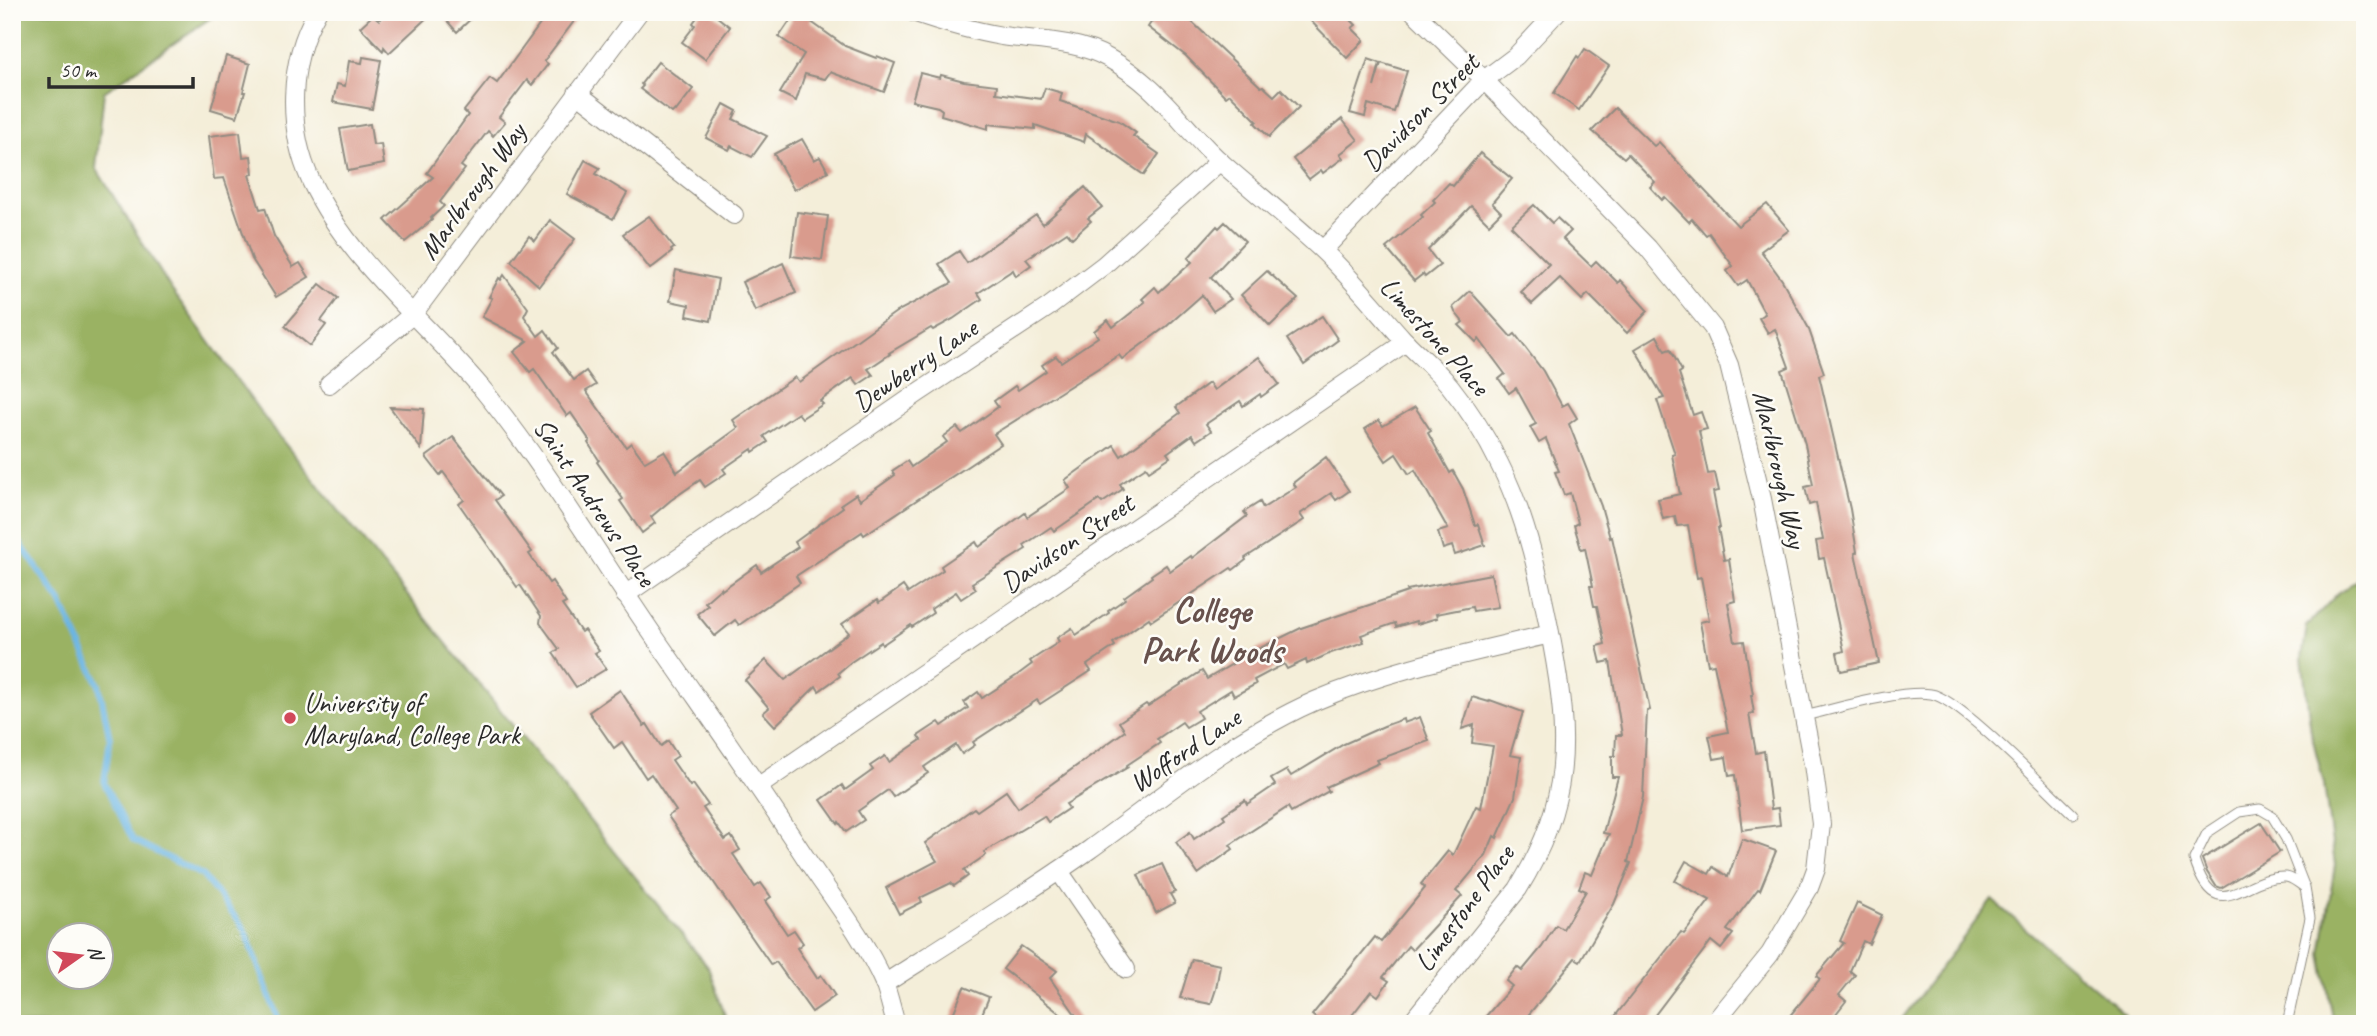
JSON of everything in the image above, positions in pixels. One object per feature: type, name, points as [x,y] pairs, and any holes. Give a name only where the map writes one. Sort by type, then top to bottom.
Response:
[{"type":"street","name":"Saint Andrews Place","points":[[317,12],[302,46],[293,116],[310,179],[340,232],[474,379],[546,471],[625,595],[759,786],[855,933],[884,984],[896,1024]]},
{"type":"street","name":"Marlbrough Way","points":[[329,384],[413,314],[639,12]]},
{"type":"street","name":"Limestone Place","points":[[914,12],[1000,36],[1092,50],[1109,58],[1155,90],[1220,161],[1323,250],[1449,385],[1478,425],[1500,463],[1517,502],[1535,558],[1562,694],[1564,763],[1552,816],[1533,864],[1518,889],[1410,1024]]},
{"type":"street","name":"Marlbrough Way","points":[[1414,12],[1648,248],[1713,328],[1729,365],[1762,499],[1804,716],[1821,824],[1816,869],[1809,888],[1770,954],[1713,1024]]},
{"type":"street","name":"Davidson Street","points":[[1323,250],[1484,80],[1516,56],[1557,12]]},
{"type":"street","points":[[577,93],[734,215]]},
{"type":"street","name":"Dewberry Lane","points":[[625,595],[918,393],[1050,306],[1104,265],[1220,161]]},
{"type":"street","name":"Davidson Street","points":[[759,786],[1406,342]]},
{"type":"street","name":"Wofford Lane","points":[[884,984],[1059,871],[1216,758],[1270,724],[1359,684],[1434,662],[1550,634]]},
{"type":"street","points":[[1059,871],[1126,969]]},
{"type":"lane","points":[[1804,716],[1905,695],[1932,694],[1964,711],[2073,814]]},
{"type":"lane","points":[[2287,1024],[2310,918],[2305,888],[2286,839],[2272,816],[2260,809],[2239,812],[2207,833],[2194,859],[2200,877],[2208,889],[2218,895],[2229,895],[2269,879],[2289,877],[2305,888]]},
{"type":"green space","name":"University of Maryland, College Park","points":[[12,12],[219,12],[104,92],[96,168],[171,289],[272,428],[708,967],[728,1024],[12,1024]]},
{"type":"green space","points":[[2365,575],[2365,1024],[2334,1024],[2321,954],[2335,865],[2324,784],[2311,732],[2302,658],[2307,626],[2338,593]]},
{"type":"green space","points":[[1992,900],[2125,1014],[2121,1024],[1898,1024]]},
{"type":"building","points":[[387,12],[433,12],[389,53],[384,47],[383,51],[360,27],[373,15],[379,20]]},
{"type":"building","points":[[439,12],[478,12],[457,32]]},
{"type":"building","points":[[549,12],[581,12],[544,61],[548,64],[532,85],[527,80],[499,117],[505,122],[493,136],[488,131],[461,166],[465,169],[440,202],[444,206],[432,220],[405,242],[385,220],[433,177],[427,173],[468,115],[464,111],[490,78],[497,83]]},
{"type":"building","points":[[701,12],[711,12],[730,27],[705,59],[682,42]]},
{"type":"building","points":[[796,12],[816,12],[810,21],[845,46],[895,63],[884,92],[830,72],[825,79],[805,74],[796,101],[780,93],[804,54],[779,37]]},
{"type":"building","points":[[1158,12],[1197,12],[1191,21],[1261,87],[1274,96],[1281,89],[1299,107],[1269,137],[1230,94],[1226,97],[1186,56],[1148,27]]},
{"type":"building","points":[[1302,12],[1343,12],[1356,25],[1352,28],[1364,40],[1347,58]]},
{"type":"building","points":[[1585,49],[1609,66],[1579,110],[1554,93],[1577,56],[1579,58]]},
{"type":"building","points":[[226,56],[250,64],[237,117],[211,109]]},
{"type":"building","points":[[363,57],[381,60],[372,109],[333,102],[337,84],[345,86],[349,61],[362,63]]},
{"type":"building","points":[[1368,59],[1380,63],[1374,87],[1381,63],[1407,71],[1394,112],[1368,104],[1365,117],[1350,113]]},
{"type":"building","points":[[658,62],[693,89],[672,113],[640,89]]},
{"type":"building","points":[[920,73],[997,85],[996,93],[1041,99],[1045,88],[1062,93],[1060,101],[1119,121],[1136,133],[1133,136],[1159,154],[1144,175],[1086,134],[1084,142],[1035,125],[1035,129],[988,124],[988,129],[941,115],[942,110],[938,107],[912,101]]},
{"type":"building","points":[[724,104],[737,111],[733,119],[767,136],[752,157],[731,146],[729,150],[706,138]]},
{"type":"building","points":[[1615,108],[1654,146],[1659,142],[1738,226],[1767,204],[1789,230],[1761,251],[1782,280],[1808,327],[1824,373],[1819,375],[1850,509],[1857,552],[1855,553],[1879,663],[1841,671],[1837,653],[1844,651],[1824,558],[1819,559],[1816,541],[1823,540],[1816,503],[1809,505],[1805,487],[1813,485],[1805,444],[1782,370],[1789,367],[1775,329],[1768,333],[1759,318],[1765,314],[1747,280],[1738,286],[1727,271],[1733,266],[1709,233],[1706,235],[1692,219],[1689,222],[1665,197],[1662,200],[1650,187],[1655,182],[1628,154],[1624,158],[1592,131]]},
{"type":"building","points":[[1342,119],[1358,140],[1340,154],[1343,158],[1323,173],[1321,170],[1309,179],[1293,159]]},
{"type":"building","points":[[370,124],[373,145],[381,144],[384,164],[348,171],[340,129]]},
{"type":"building","points":[[240,132],[243,157],[251,156],[253,174],[249,175],[260,209],[265,208],[274,236],[293,267],[300,263],[309,277],[276,297],[252,259],[224,178],[214,179],[209,136]]},
{"type":"building","points":[[802,139],[814,160],[820,157],[828,171],[794,190],[774,154]]},
{"type":"building","points":[[1480,153],[1512,179],[1492,203],[1501,212],[1489,224],[1471,206],[1428,250],[1440,265],[1425,277],[1423,274],[1414,281],[1386,248],[1423,217],[1421,215],[1435,202],[1433,200],[1449,183],[1453,186]]},
{"type":"building","points":[[585,160],[600,168],[596,174],[627,193],[613,219],[567,194]]},
{"type":"building","points":[[1085,187],[1102,207],[1088,218],[1091,221],[1072,238],[1067,232],[1026,259],[1031,265],[1016,276],[1013,270],[978,293],[982,299],[953,319],[933,330],[931,328],[889,353],[868,369],[873,375],[858,385],[853,378],[820,401],[823,404],[802,418],[798,413],[764,436],[768,442],[753,452],[752,449],[723,469],[726,473],[705,487],[700,480],[671,500],[651,517],[655,523],[642,533],[620,501],[623,499],[597,462],[599,460],[588,443],[590,441],[571,413],[567,416],[534,369],[530,372],[514,352],[528,341],[482,317],[492,298],[489,297],[499,278],[501,280],[504,275],[528,308],[524,316],[538,336],[545,330],[558,348],[553,352],[574,380],[586,371],[596,385],[586,391],[626,447],[631,443],[645,462],[664,451],[677,472],[738,428],[733,420],[795,377],[799,382],[896,312],[952,283],[939,264],[959,251],[967,263],[1036,215],[1043,224]]},
{"type":"building","points":[[1534,205],[1552,223],[1557,218],[1571,231],[1563,239],[1591,266],[1596,261],[1618,283],[1620,280],[1648,311],[1627,333],[1588,294],[1582,300],[1560,278],[1532,304],[1521,292],[1549,264],[1511,226]]},
{"type":"building","points":[[797,212],[828,216],[822,260],[791,256]]},
{"type":"building","points":[[649,216],[674,248],[650,269],[623,234]]},
{"type":"building","points":[[550,220],[575,239],[539,286],[511,261],[529,236],[535,241]]},
{"type":"building","points":[[1225,222],[1245,241],[1211,277],[1231,299],[1213,311],[1202,295],[1167,326],[1122,359],[1119,355],[994,434],[1001,444],[864,535],[862,532],[796,576],[800,583],[739,625],[735,620],[715,636],[697,614],[708,605],[705,602],[721,588],[722,590],[757,565],[761,572],[798,547],[795,542],[843,507],[841,504],[856,494],[860,500],[895,475],[892,471],[907,461],[911,467],[947,442],[943,437],[957,427],[962,433],[998,407],[994,401],[1015,386],[1018,390],[1046,371],[1042,365],[1056,356],[1061,362],[1098,337],[1094,331],[1108,320],[1113,327],[1145,302],[1142,299],[1155,287],[1159,292],[1192,262],[1188,258],[1217,226],[1219,228]]},
{"type":"building","points":[[783,263],[796,293],[755,311],[742,282]]},
{"type":"building","points":[[676,270],[718,279],[711,321],[687,316],[689,305],[670,301]]},
{"type":"building","points":[[1267,271],[1298,299],[1270,326],[1241,295]]},
{"type":"building","points":[[320,284],[338,298],[321,321],[326,325],[310,346],[285,326]]},
{"type":"building","points":[[1470,291],[1511,337],[1515,334],[1543,371],[1562,406],[1568,403],[1577,418],[1569,424],[1601,506],[1610,538],[1612,537],[1650,710],[1647,711],[1643,797],[1628,862],[1631,863],[1614,904],[1580,961],[1575,958],[1521,1024],[1479,1024],[1512,986],[1506,981],[1517,967],[1522,971],[1556,925],[1563,929],[1586,891],[1579,888],[1585,872],[1592,875],[1609,834],[1603,833],[1618,777],[1612,777],[1612,756],[1615,756],[1616,735],[1622,735],[1610,661],[1601,663],[1597,646],[1605,644],[1597,606],[1594,606],[1585,548],[1581,549],[1574,525],[1578,523],[1570,493],[1564,495],[1555,472],[1559,471],[1546,439],[1539,443],[1530,427],[1536,424],[1516,388],[1509,393],[1499,379],[1505,374],[1479,339],[1476,342],[1459,325],[1463,322],[1453,307]]},
{"type":"building","points":[[1322,316],[1338,340],[1304,365],[1287,339]]},
{"type":"building","points":[[1657,336],[1665,351],[1670,349],[1682,371],[1679,373],[1693,415],[1701,412],[1707,429],[1699,431],[1708,474],[1715,473],[1719,491],[1713,492],[1724,560],[1729,559],[1735,601],[1728,603],[1735,642],[1744,641],[1753,695],[1754,713],[1749,714],[1756,753],[1764,751],[1771,809],[1778,808],[1780,825],[1742,830],[1735,775],[1729,776],[1726,757],[1714,759],[1709,736],[1728,732],[1714,664],[1708,665],[1700,622],[1709,620],[1701,577],[1697,578],[1688,525],[1677,526],[1675,516],[1663,519],[1658,499],[1680,494],[1672,455],[1675,454],[1657,400],[1664,398],[1635,349]]},
{"type":"building","points":[[1259,357],[1279,384],[1261,397],[1260,394],[1243,406],[1240,401],[1206,424],[1211,431],[1196,441],[1192,435],[1167,453],[1170,457],[1149,471],[1146,467],[1120,484],[1123,489],[1102,503],[1099,500],[1054,531],[1051,527],[1024,545],[1026,549],[972,583],[976,589],[961,599],[956,592],[931,609],[933,613],[912,627],[911,625],[882,645],[881,642],[851,662],[838,673],[840,676],[819,691],[816,686],[775,726],[763,713],[769,708],[745,680],[766,660],[785,680],[849,633],[842,624],[877,600],[879,603],[903,586],[908,593],[943,570],[941,566],[976,542],[979,547],[1025,513],[1027,517],[1070,488],[1065,480],[1114,445],[1121,456],[1180,413],[1176,407],[1209,383],[1214,390]]},
{"type":"building","points":[[390,407],[424,409],[421,449]]},
{"type":"building","points":[[1415,407],[1431,431],[1428,433],[1450,473],[1453,471],[1463,489],[1485,545],[1455,555],[1452,546],[1443,549],[1438,532],[1448,529],[1415,470],[1409,474],[1396,454],[1386,461],[1365,429],[1379,420],[1383,426]]},
{"type":"building","points":[[453,437],[501,496],[495,500],[532,552],[529,554],[549,583],[552,581],[566,603],[562,605],[581,632],[584,630],[599,651],[595,653],[606,669],[576,687],[553,653],[559,649],[540,623],[541,616],[520,585],[517,587],[459,504],[464,500],[443,472],[440,475],[426,457]]},
{"type":"building","points":[[1326,457],[1349,491],[1336,500],[1331,493],[1300,514],[1304,520],[1245,558],[1246,560],[1233,570],[1231,568],[1113,643],[1115,646],[1087,665],[1091,671],[1040,704],[1037,700],[973,742],[975,745],[962,754],[956,745],[924,767],[928,773],[893,797],[888,790],[858,811],[864,820],[846,832],[839,822],[838,824],[821,800],[842,785],[845,790],[873,770],[870,766],[885,756],[889,762],[921,740],[918,736],[939,722],[942,726],[968,708],[964,702],[978,692],[982,698],[1016,676],[1032,664],[1030,661],[1059,642],[1057,638],[1072,628],[1076,635],[1109,613],[1124,597],[1166,565],[1170,571],[1191,556],[1192,558],[1247,516],[1244,512],[1260,502],[1263,508],[1296,487],[1293,483]]},
{"type":"building","points":[[1491,574],[1498,607],[1473,611],[1472,607],[1436,614],[1437,618],[1417,624],[1416,621],[1396,627],[1395,623],[1361,635],[1364,642],[1307,664],[1306,660],[1287,669],[1284,664],[1254,680],[1256,684],[1234,696],[1231,690],[1197,711],[1201,718],[1186,727],[1182,722],[1157,739],[1160,743],[1127,765],[1128,767],[1066,804],[1069,808],[1048,822],[1044,816],[984,852],[986,855],[964,870],[968,876],[954,886],[951,883],[920,898],[922,902],[899,914],[886,888],[937,861],[925,843],[974,808],[977,811],[1006,791],[1018,808],[1125,731],[1119,722],[1202,671],[1207,679],[1256,650],[1301,628],[1408,592],[1407,590]]},
{"type":"building","points":[[620,690],[661,746],[668,741],[678,756],[672,760],[690,786],[693,784],[708,805],[703,808],[725,840],[731,836],[740,850],[733,854],[755,887],[761,883],[771,897],[765,901],[787,934],[794,930],[803,943],[797,948],[817,978],[821,975],[835,996],[812,1012],[776,962],[771,965],[668,816],[676,811],[651,774],[646,778],[622,742],[614,748],[589,712]]},
{"type":"building","points":[[1472,697],[1489,702],[1490,700],[1523,712],[1510,755],[1521,757],[1515,797],[1497,838],[1494,836],[1486,855],[1456,891],[1462,896],[1412,950],[1408,946],[1383,977],[1389,981],[1378,996],[1371,991],[1345,1024],[1323,1024],[1312,1015],[1375,937],[1381,942],[1425,888],[1421,884],[1448,851],[1453,855],[1476,806],[1481,808],[1493,746],[1472,743],[1474,725],[1462,729]]},
{"type":"building","points":[[1420,717],[1429,741],[1377,760],[1379,763],[1326,787],[1329,791],[1291,812],[1288,807],[1230,845],[1233,849],[1198,874],[1176,842],[1190,832],[1194,839],[1225,818],[1223,815],[1245,800],[1247,804],[1275,785],[1271,779],[1287,770],[1291,776],[1344,744],[1403,719],[1404,723]]},
{"type":"building","points":[[2261,823],[2280,852],[2221,888],[2216,886],[2202,859]]},
{"type":"building","points":[[1742,839],[1776,851],[1760,890],[1758,889],[1727,930],[1733,934],[1721,949],[1711,941],[1648,1024],[1609,1024],[1681,932],[1684,934],[1710,900],[1675,881],[1686,861],[1709,874],[1713,867],[1728,877]]},
{"type":"building","points":[[1162,864],[1175,892],[1170,894],[1175,903],[1156,913],[1138,875]]},
{"type":"building","points":[[1857,903],[1882,915],[1869,944],[1863,941],[1850,971],[1855,975],[1839,995],[1846,1001],[1828,1024],[1783,1024],[1820,979],[1816,976],[1844,943],[1840,941]]},
{"type":"building","points":[[1021,946],[1057,971],[1050,978],[1082,1024],[1073,1024],[1003,969]]},
{"type":"building","points":[[1192,959],[1220,965],[1211,1004],[1180,998]]},
{"type":"building","points":[[964,987],[989,997],[978,1024],[949,1024]]},
{"type":"waterway","points":[[12,532],[61,602],[99,685],[110,739],[104,783],[133,840],[202,875],[244,928],[280,1024]]},
{"type":"place","name":"University of Maryland, College Park","points":[[290,718]]},
{"type":"district","name":"College Park Woods","points":[[1212,630]]}]
